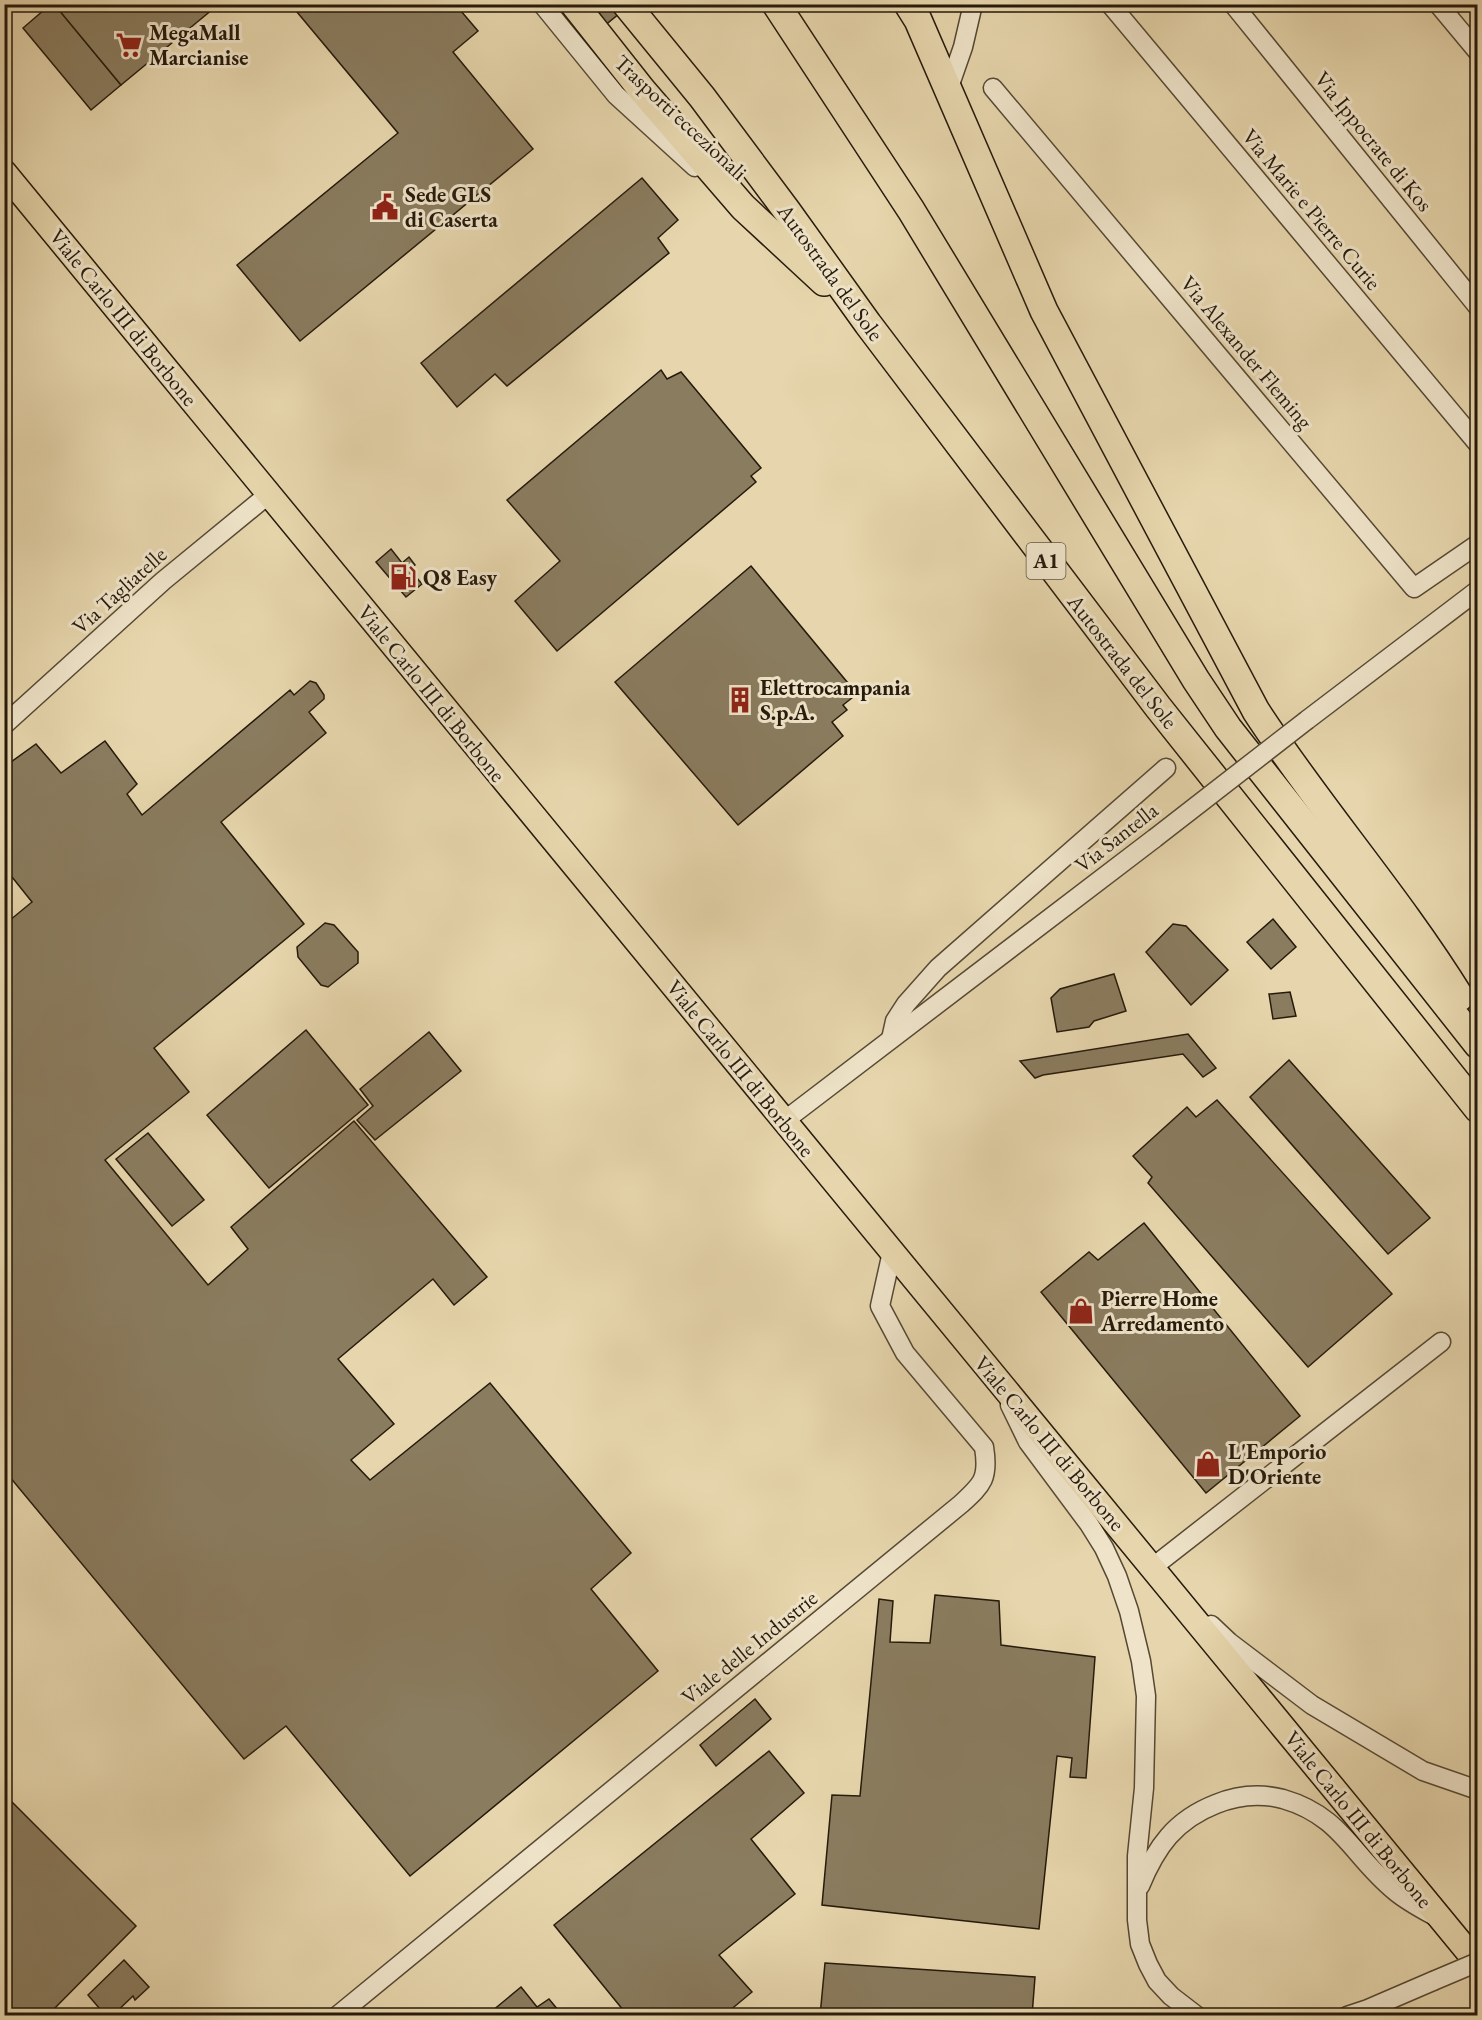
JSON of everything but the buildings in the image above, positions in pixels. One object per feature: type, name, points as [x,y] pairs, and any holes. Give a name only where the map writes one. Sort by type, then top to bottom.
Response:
[{"type":"highway","points":[[574,4],[642,90],[743,207],[868,324]]},
{"type":"highway","name":"Autostrada del Sole","points":[[626,4],[709,106],[868,324],[1158,707],[1478,1109]]},
{"type":"highway","name":"Autostrada del Sole","points":[[776,4],[911,210],[1228,729],[1478,1045]]},
{"type":"highway","points":[[908,4],[918,20],[1044,311],[1256,711],[1287,759],[1417,932],[1459,996],[1478,1030]]},
{"type":"main road","name":"Viale Carlo III di Borbone","points":[[4,172],[1478,1963]]},
{"type":"street","name":"Trasporti eccezionali","points":[[542,4],[616,95],[664,140],[743,207]]},
{"type":"street","points":[[948,90],[963,47],[973,4]]},
{"type":"street","name":"Via Marie e Pierre Curie","points":[[1110,4],[1478,444]]},
{"type":"street","name":"Via Ippocrate di Kos","points":[[1233,4],[1478,307]]},
{"type":"street","points":[[1438,4],[1478,52]]},
{"type":"street","name":"Via Alexander Fleming","points":[[993,88],[1414,588],[1478,544]]},
{"type":"street","name":"Via Tagliatelle","points":[[4,725],[163,581],[269,494]]},
{"type":"street","name":"Via Santella","points":[[784,1121],[1478,590]]},
{"type":"street","points":[[891,1039],[895,1021],[906,1004],[938,968],[1166,768]]},
{"type":"street","name":"Viale delle Industrie","points":[[337,2016],[961,1504],[980,1486],[987,1467],[984,1447],[905,1353],[880,1306],[892,1252]]},
{"type":"street","points":[[1441,1342],[1157,1573],[1229,1642],[1312,1705],[1423,1771],[1478,1790]]},
{"type":"street","points":[[1001,1384],[1028,1442],[1104,1548],[1129,1611],[1141,1661],[1146,1696],[1144,1788],[1137,1856],[1137,1920],[1140,1944],[1157,1981],[1171,1996],[1197,2016]]},
{"type":"street","points":[[1137,1893],[1151,1858],[1167,1837],[1183,1823],[1200,1811],[1218,1803],[1240,1797],[1261,1795],[1296,1803],[1324,1817],[1393,1890],[1414,1905],[1442,1920]]},
{"type":"street","points":[[1347,2016],[1478,1963]]},
{"type":"place","name":"MegaMall Marcianise","points":[[129,45]]},
{"type":"place","name":"Sede GLS di Caserta","points":[[385,207]]},
{"type":"place","name":"Q8 Easy","points":[[403,577]]},
{"type":"place","name":"Elettrocampania S.p.A.","points":[[740,700]]},
{"type":"place","name":"Pierre Home Arredamento","points":[[1081,1311]]},
{"type":"place","name":"L'Emporio D'Oriente","points":[[1208,1464]]}]
